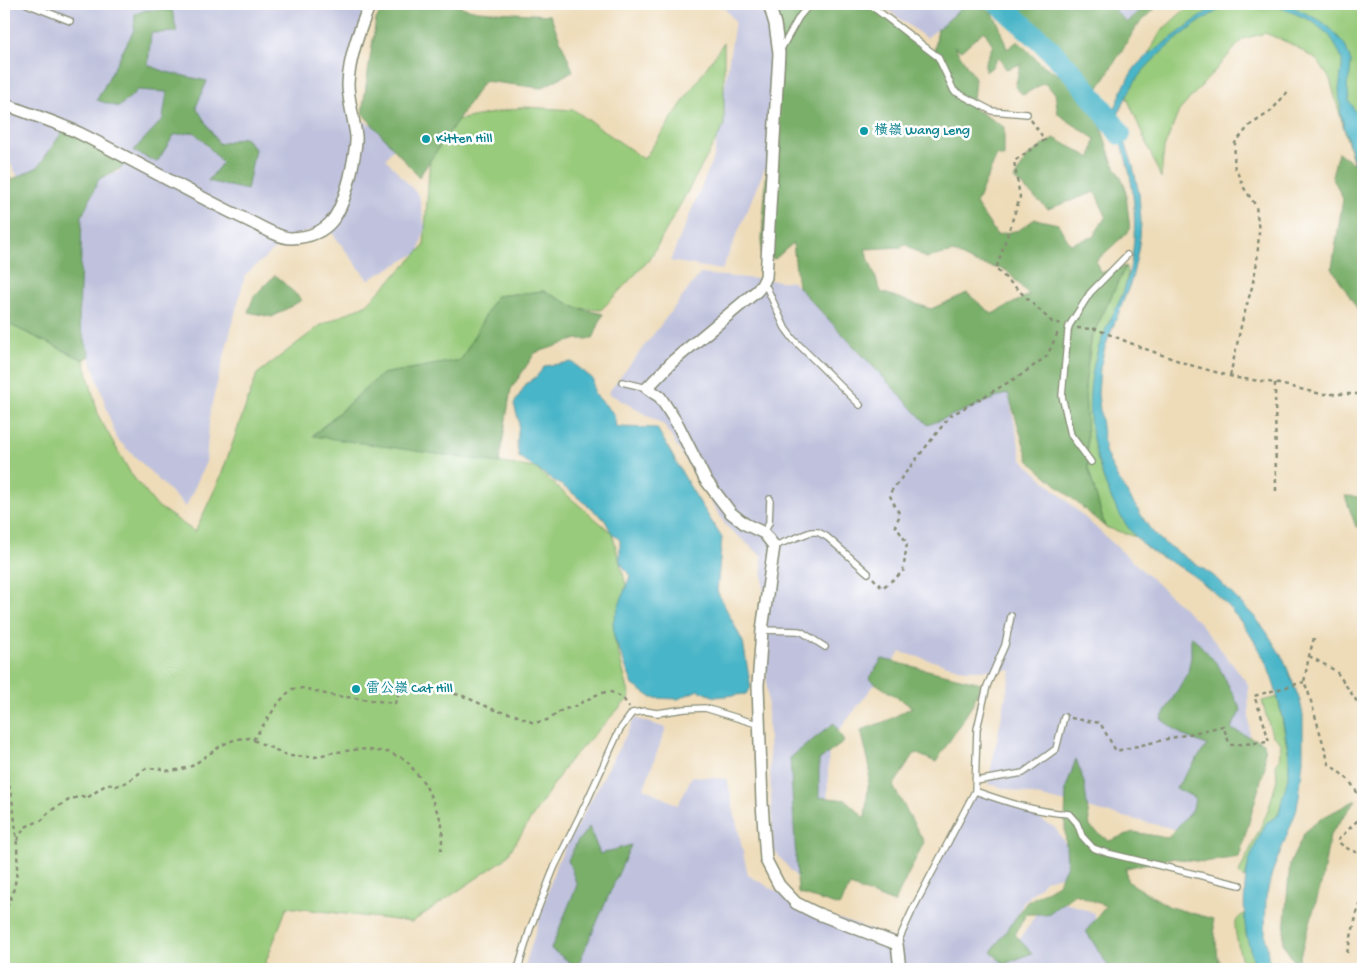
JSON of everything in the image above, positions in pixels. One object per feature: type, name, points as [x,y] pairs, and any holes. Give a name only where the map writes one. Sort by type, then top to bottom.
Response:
[{"type":"street","points":[[4,104],[79,133],[215,205],[276,234],[288,238],[305,236],[318,232],[333,222],[350,176],[356,138],[348,84],[350,67],[359,33],[370,4]]},
{"type":"street","points":[[770,4],[776,24],[779,53],[766,277],[757,291],[674,361],[647,388],[660,396],[678,425],[705,479],[731,513],[745,524],[764,533],[774,546],[762,630],[758,685],[766,860],[779,885],[796,903],[816,913],[897,944],[900,969]]},
{"type":"lane","points":[[27,4],[70,21]]},
{"type":"lane","points":[[779,53],[799,17],[810,4]]},
{"type":"lane","points":[[869,4],[938,57],[954,91],[992,111],[1027,114]]},
{"type":"lane","points":[[1091,462],[1071,436],[1062,396],[1068,331],[1090,293],[1127,255]]},
{"type":"lane","points":[[762,285],[767,288],[785,328],[793,339],[860,405]]},
{"type":"lane","points":[[622,382],[647,388]]},
{"type":"lane","points":[[764,533],[769,523],[770,499]]},
{"type":"lane","points":[[774,546],[811,532],[818,532],[827,537],[868,573]]},
{"type":"lane","points":[[897,944],[912,910],[975,791],[977,729],[986,686],[1005,645],[1011,616]]},
{"type":"lane","points":[[762,630],[802,632],[825,647]]},
{"type":"lane","points":[[518,969],[530,929],[554,868],[619,731],[632,713],[645,711],[657,713],[705,708],[760,725]]},
{"type":"lane","points":[[976,781],[1023,773],[1056,749],[1064,717]]},
{"type":"lane","points":[[975,791],[1017,805],[1069,814],[1077,822],[1082,836],[1093,848],[1107,853],[1240,885]]},
{"type":"path","points":[[1230,376],[1252,287],[1257,262],[1259,232],[1256,206],[1244,188],[1234,165],[1235,144],[1249,126],[1271,111],[1290,89]]},
{"type":"path","points":[[1027,114],[1045,140],[1014,161],[1020,197],[996,269],[1052,322],[1076,328],[1096,329],[1190,365],[1230,376],[1275,383],[1321,394],[1363,394]]},
{"type":"path","points":[[4,259],[6,269],[4,277]]},
{"type":"path","points":[[868,573],[882,588],[903,572],[906,543],[896,525],[900,515],[889,494],[950,416],[1021,375],[1046,356],[1058,332]]},
{"type":"path","points":[[1275,383],[1276,494]]},
{"type":"path","points":[[1314,638],[1304,682],[1329,764],[1349,780],[1360,797],[1363,810]]},
{"type":"path","points":[[1309,656],[1336,671],[1363,709]]},
{"type":"path","points":[[1064,717],[1100,723],[1116,751],[1223,726],[1230,745],[1269,742],[1254,696],[1304,682]]},
{"type":"path","points":[[253,740],[279,702],[292,689],[304,688],[329,695],[395,703],[401,688],[422,685],[463,696],[497,711],[514,714],[534,723],[547,720],[562,710],[609,691],[623,698],[632,713]]},
{"type":"path","points":[[17,840],[25,828],[42,820],[50,812],[71,799],[82,796],[87,798],[107,784],[116,786],[128,782],[144,770],[157,768],[170,771],[192,766],[222,745],[236,739],[249,738],[289,756],[315,757],[360,749],[387,752],[405,759],[426,784],[440,818],[443,830],[441,851]]},
{"type":"path","points":[[4,770],[12,796],[18,864],[11,900],[4,912]]},
{"type":"path","points":[[1360,797],[1363,793]]},
{"type":"path","points":[[1363,815],[1337,841],[1346,848],[1363,855]]},
{"type":"path","points":[[1347,953],[1358,909],[1363,900]]},
{"type":"shaded area","points":[[4,4],[371,4],[349,79],[353,117],[382,129],[394,147],[386,159],[419,196],[425,227],[419,252],[368,280],[327,226],[288,238],[245,275],[210,411],[206,462],[186,507],[116,438],[79,322],[82,216],[99,179],[120,171],[112,150],[65,128],[24,187],[4,153]]},
{"type":"shaded area","points":[[721,4],[765,4],[778,46],[767,163],[722,270],[670,261],[714,157],[735,21]]},
{"type":"shaded area","points":[[880,4],[962,4],[965,9],[926,38]]},
{"type":"shaded area","points":[[1108,4],[1145,4],[1128,23]]},
{"type":"shaded area","points":[[700,274],[793,282],[928,425],[1008,392],[1022,460],[1200,623],[1248,684],[1251,776],[1203,836],[988,784],[1011,670],[966,670],[900,652],[829,743],[825,884],[801,883],[773,849],[762,556],[726,526],[664,425],[608,393]]},
{"type":"shaded area","points":[[635,718],[666,728],[644,788],[678,805],[692,776],[727,779],[748,875],[800,905],[899,940],[975,791],[1020,806],[1055,828],[1075,858],[1072,873],[1046,880],[1024,902],[993,960],[1020,939],[1047,897],[1094,913],[1103,946],[1121,969],[524,969],[556,865]]},
{"type":"green space","points":[[387,4],[449,4],[477,11],[550,15],[573,71],[541,88],[484,81],[419,177],[362,113],[376,19]]},
{"type":"green space","points":[[767,4],[869,4],[934,53],[938,29],[963,7],[962,4],[981,4],[993,14],[1007,49],[1018,41],[1041,64],[1069,81],[1087,102],[1101,126],[1111,159],[1125,186],[1130,230],[1096,261],[1100,273],[1126,266],[1090,340],[1085,388],[1088,467],[1105,527],[1029,461],[1008,393],[928,425],[798,287],[793,243],[775,259],[761,254],[776,32]],"holes":[[[984,31],[993,45],[985,63],[985,72],[991,68],[999,57],[1006,69],[1021,64],[1015,87],[1023,95],[1044,83],[1055,93],[1058,114],[1095,139],[1091,158],[1054,138],[1028,156],[1014,179],[1048,209],[1095,192],[1106,216],[1093,237],[1070,244],[1058,224],[1035,219],[1019,230],[997,235],[976,204],[997,155],[1004,157],[1004,127],[971,107],[975,78],[954,46],[961,51]],[[905,244],[926,258],[953,252],[975,263],[1006,270],[1029,295],[992,314],[967,293],[931,309],[881,292],[865,249],[902,247]]]},
{"type":"green space","points":[[999,4],[1109,4],[1127,23],[1145,4],[1160,4],[1137,26],[1093,97],[1073,73],[1039,39]]},
{"type":"green space","points":[[1191,4],[1363,4],[1363,187],[1358,179],[1330,79],[1317,60],[1289,43],[1265,33],[1243,39],[1179,111],[1164,148],[1161,178],[1126,95],[1161,31]]},
{"type":"green space","points":[[146,10],[172,10],[177,32],[151,33],[148,65],[166,72],[207,81],[196,107],[219,144],[244,137],[255,149],[247,190],[208,181],[222,163],[194,132],[174,135],[157,162],[133,151],[163,119],[167,92],[138,90],[119,107],[97,100],[134,30],[135,14]]},
{"type":"green space","points":[[724,42],[724,126],[650,259],[601,310],[577,308],[544,291],[496,296],[461,360],[382,374],[313,435],[535,468],[612,533],[626,585],[614,637],[630,697],[568,762],[505,859],[412,922],[287,907],[263,969],[4,969],[4,322],[84,360],[99,417],[131,474],[156,505],[195,532],[221,476],[257,374],[321,325],[367,304],[424,246],[432,125],[524,107],[574,110],[644,159]]},
{"type":"green space","points":[[65,128],[111,150],[123,167],[99,179],[82,216],[79,322],[90,356],[84,360],[4,322],[4,182],[38,167]]},
{"type":"green space","points":[[1338,152],[1355,165],[1363,184],[1363,318],[1332,268],[1343,199],[1332,176]]},
{"type":"green space","points":[[1126,266],[1127,276],[1124,292],[1101,341],[1095,362],[1090,406],[1095,450],[1101,472],[1119,512],[1136,537],[1105,527],[1088,467],[1085,384],[1092,337]]},
{"type":"green space","points":[[275,275],[302,300],[272,317],[248,312],[254,296]]},
{"type":"green space","points":[[544,291],[577,308],[603,314],[593,339],[577,339],[535,353],[511,389],[499,463],[313,436],[382,374],[461,360],[496,296]]},
{"type":"green space","points":[[1345,496],[1363,497],[1363,526],[1356,527]]},
{"type":"green space","points":[[1191,635],[1218,665],[1241,710],[1231,729],[1264,743],[1265,766],[1239,857],[1204,862],[1171,858],[1126,868],[1127,881],[1170,907],[1213,919],[1218,958],[1224,969],[1110,969],[1086,931],[1106,906],[1075,894],[1048,914],[1026,914],[1015,935],[1032,953],[1004,964],[991,952],[1027,902],[1058,884],[1067,865],[1066,788],[1076,759],[1084,782],[1090,827],[1109,841],[1133,832],[1168,838],[1193,809],[1195,798],[1176,788],[1207,745],[1184,736],[1161,719],[1188,672],[1191,657]]},
{"type":"green space","points":[[882,659],[981,683],[973,704],[936,762],[915,753],[893,786],[924,842],[894,903],[850,886],[839,906],[798,893],[790,758],[834,723],[844,742],[819,760],[819,797],[846,800],[865,818],[870,768],[861,730],[887,721],[912,707],[869,679]]},
{"type":"green space","points":[[1278,697],[1289,757],[1288,780],[1276,818],[1266,823],[1248,865],[1247,875],[1244,878],[1239,873],[1268,811],[1277,779],[1276,764],[1279,760],[1281,743],[1272,735],[1262,701]]},
{"type":"green space","points":[[1356,800],[1330,835],[1321,885],[1297,966],[1283,944],[1290,863],[1305,832],[1318,820]]},
{"type":"green space","points":[[589,827],[600,854],[631,845],[577,967],[551,949],[577,885],[568,860],[577,842]]},
{"type":"green space","points":[[1245,913],[1246,935],[1256,969],[1245,969],[1237,941],[1235,925],[1238,918]]},
{"type":"water","points":[[1221,4],[1233,4],[1222,8],[1195,25],[1143,70],[1130,90],[1115,121],[1123,134],[1133,166],[1139,194],[1141,222],[1138,251],[1132,279],[1105,347],[1100,368],[1098,394],[1105,451],[1117,477],[1150,529],[1164,543],[1214,576],[1253,615],[1266,631],[1284,660],[1300,701],[1303,715],[1303,760],[1299,797],[1296,812],[1272,873],[1266,897],[1265,935],[1270,969],[1256,969],[1247,937],[1244,908],[1249,862],[1265,824],[1276,817],[1280,809],[1288,773],[1288,750],[1280,705],[1273,681],[1256,643],[1224,603],[1199,580],[1145,546],[1123,520],[1114,504],[1100,469],[1090,417],[1090,388],[1095,359],[1103,335],[1123,293],[1128,276],[1132,258],[1135,220],[1131,182],[1122,147],[1102,109],[1112,118],[1125,84],[1137,65],[1200,16]]},
{"type":"water","points":[[1273,4],[1289,5],[1321,21],[1345,45],[1351,62],[1347,85],[1349,100],[1363,127],[1363,184],[1355,165],[1341,115],[1339,90],[1342,60],[1339,52],[1330,36],[1312,21]]},
{"type":"water","points":[[572,362],[593,379],[594,393],[614,414],[616,427],[657,428],[722,538],[717,591],[743,642],[751,688],[746,694],[715,697],[698,690],[678,699],[652,698],[633,685],[614,637],[613,622],[630,576],[620,562],[620,540],[612,533],[604,519],[570,491],[519,457],[517,444],[519,422],[514,404],[526,384],[536,377],[545,366]]},
{"type":"waterway","points":[[999,4],[1039,39],[1073,73],[1120,134]]},
{"type":"place","name":"橫嶺 Wang Leng","points":[[864,131]]},
{"type":"place","name":"Kitten Hill","points":[[426,139]]},
{"type":"place","name":"雷公嶺 Cat Hill","points":[[356,689]]}]
